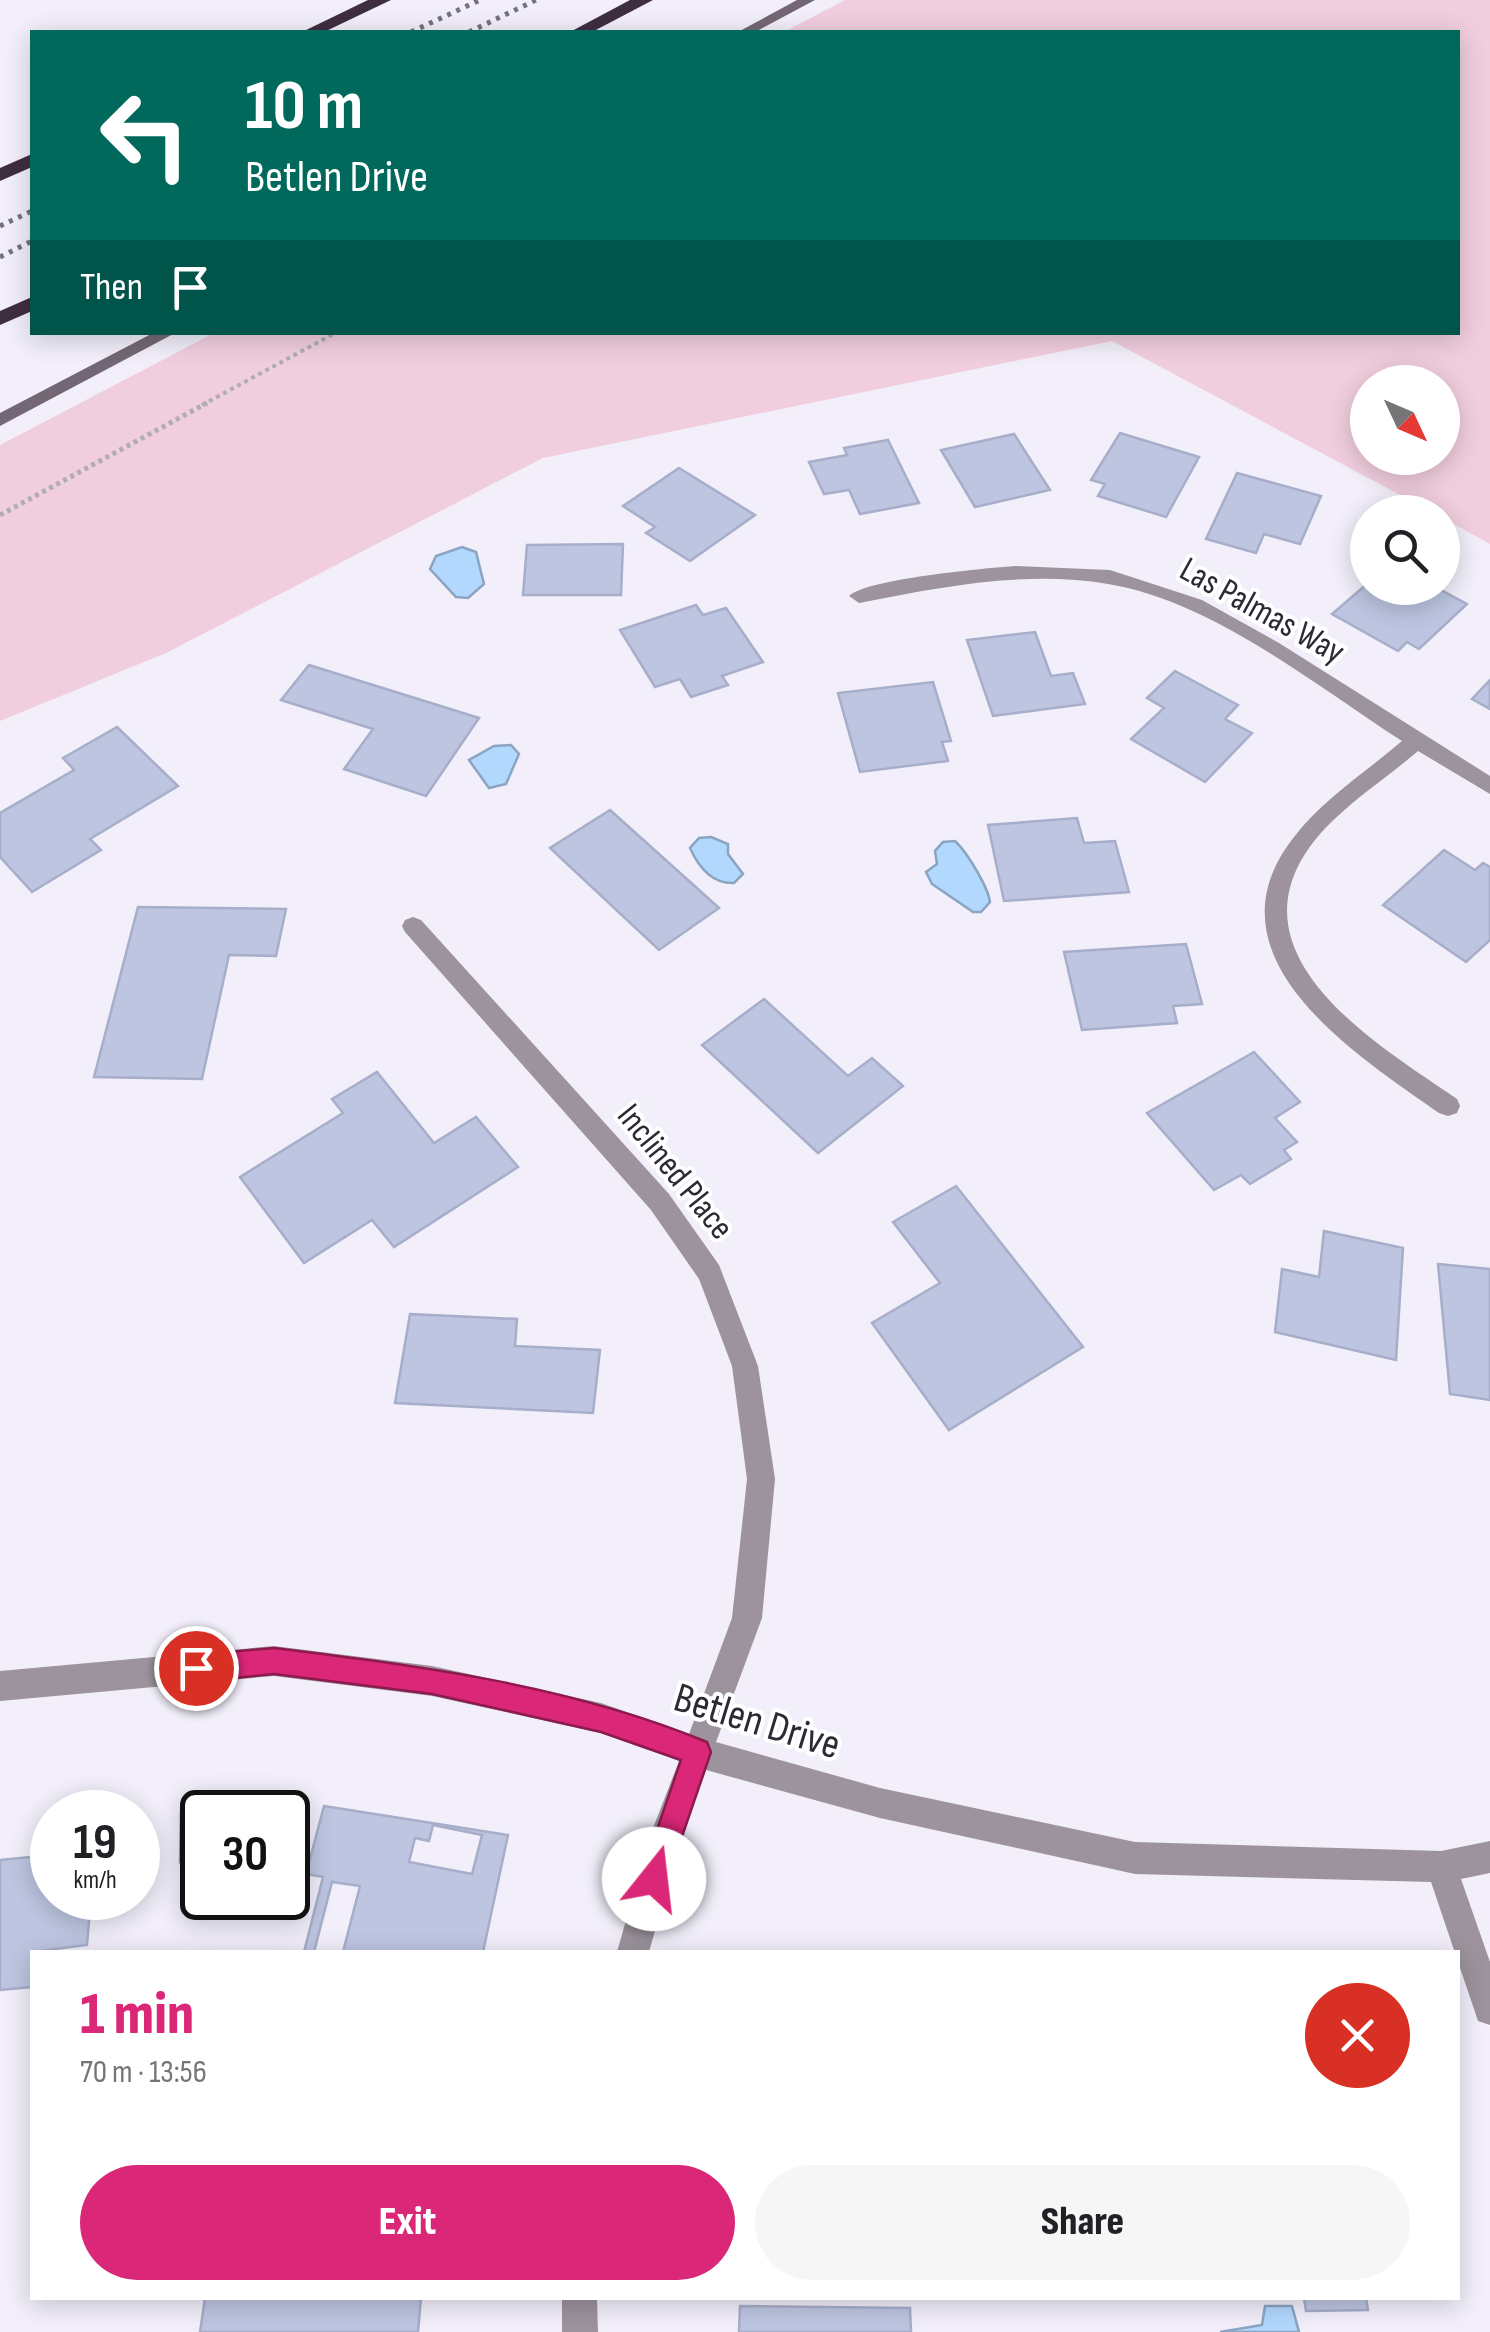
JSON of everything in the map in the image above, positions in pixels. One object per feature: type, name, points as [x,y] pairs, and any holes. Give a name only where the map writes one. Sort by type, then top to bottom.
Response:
[{"type":"highway","points":[[316,30],[382,0]]},
{"type":"highway","points":[[582,30],[644,0]]},
{"type":"highway","points":[[0,175],[30,161]]},
{"type":"highway","points":[[0,319],[30,304]]},
{"type":"street","points":[[750,30],[808,0]]},
{"type":"street","points":[[0,420],[163,335]]},
{"type":"street","name":"Las Palmas Way","points":[[859,596],[975,578],[1045,572],[1111,577],[1142,584],[1174,594],[1229,621],[1490,786]]},
{"type":"street","points":[[1418,740],[1306,837],[1284,872],[1275,914],[1284,954],[1308,995],[1366,1046],[1448,1106]]},
{"type":"street","name":"Inclined Place","points":[[413,926],[660,1202],[710,1273],[744,1366],[761,1479],[748,1618],[666,1836],[634,1950]]},
{"type":"street","name":"Betlen Drive","points":[[0,1686],[274,1661],[432,1681],[601,1718],[697,1752],[880,1802],[1135,1858],[1441,1867],[1490,1856]]},
{"type":"street","points":[[1441,1867],[1490,2009]]},
{"type":"street","points":[[580,2300],[580,2332]]},
{"type":"path","points":[[0,515],[331,335]]},
{"type":"shaded area","points":[[845,0],[1490,0],[1490,544],[1460,527],[1460,495],[1400,495],[1363,475],[1460,475],[1460,365],[1350,365],[1350,468],[1112,341],[543,458],[166,653],[0,721],[0,445],[210,335],[1460,335],[1460,30],[788,30]]},
{"type":"water","points":[[462,547],[476,552],[484,584],[468,598],[456,597],[430,569],[436,556]]},
{"type":"water","points":[[511,745],[519,754],[506,784],[489,788],[469,760],[494,746]]},
{"type":"water","points":[[711,837],[728,844],[728,854],[743,874],[734,883],[713,878],[690,848],[699,838]]},
{"type":"water","points":[[955,841],[976,870],[988,896],[990,902],[981,912],[973,912],[932,884],[926,872],[937,864],[935,851],[943,842]]},
{"type":"water","points":[[1265,2306],[1292,2306],[1299,2332],[1220,2332],[1262,2325]]},
{"type":"building","points":[[1120,433],[1199,457],[1166,517],[1098,496],[1105,484],[1091,480]]},
{"type":"building","points":[[1014,434],[1050,490],[975,507],[941,450]]},
{"type":"building","points":[[888,440],[919,503],[860,514],[849,490],[824,494],[809,462],[847,455],[844,448]]},
{"type":"building","points":[[679,468],[755,515],[690,561],[646,533],[655,527],[623,506]]},
{"type":"building","points":[[1237,473],[1321,496],[1300,544],[1264,534],[1256,553],[1206,539]]},
{"type":"building","points":[[623,544],[621,595],[523,595],[527,545]]},
{"type":"building","points":[[1350,598],[1350,605],[1460,605],[1460,600],[1467,604],[1419,649],[1407,642],[1398,651],[1332,614]]},
{"type":"building","points":[[696,605],[703,615],[726,608],[763,662],[722,676],[728,685],[691,697],[680,679],[655,687],[620,630]]},
{"type":"building","points":[[1035,632],[1051,676],[1073,673],[1085,704],[993,716],[967,640]]},
{"type":"building","points":[[309,665],[479,718],[426,796],[344,769],[373,729],[281,700]]},
{"type":"building","points":[[1175,671],[1238,705],[1225,719],[1252,733],[1205,782],[1131,739],[1164,708],[1147,698]]},
{"type":"building","points":[[1490,680],[1490,709],[1472,699]]},
{"type":"building","points":[[933,682],[951,741],[942,742],[948,761],[860,772],[838,693]]},
{"type":"building","points":[[117,727],[178,786],[90,839],[101,850],[32,892],[0,857],[0,813],[74,770],[63,758]]},
{"type":"building","points":[[610,810],[719,908],[659,950],[550,848]]},
{"type":"building","points":[[1077,818],[1084,843],[1115,841],[1129,892],[1004,901],[988,825]]},
{"type":"building","points":[[1444,850],[1475,870],[1483,863],[1490,867],[1490,940],[1466,962],[1383,905]]},
{"type":"building","points":[[138,907],[286,909],[276,956],[229,955],[202,1079],[94,1077]]},
{"type":"building","points":[[1186,944],[1202,1004],[1173,1006],[1177,1023],[1082,1030],[1064,952]]},
{"type":"building","points":[[764,999],[848,1076],[872,1058],[903,1086],[818,1153],[702,1045]]},
{"type":"building","points":[[1254,1052],[1300,1102],[1275,1118],[1297,1142],[1284,1150],[1291,1159],[1250,1184],[1241,1175],[1214,1190],[1147,1113]]},
{"type":"building","points":[[377,1072],[434,1143],[476,1117],[518,1167],[394,1247],[372,1220],[304,1263],[240,1177],[343,1113],[332,1099]]},
{"type":"building","points":[[956,1186],[1083,1347],[949,1430],[872,1323],[940,1283],[893,1222]]},
{"type":"building","points":[[1324,1231],[1403,1248],[1396,1360],[1275,1332],[1282,1269],[1319,1277]]},
{"type":"building","points":[[1438,1264],[1490,1269],[1490,1400],[1450,1394]]},
{"type":"building","points":[[410,1314],[517,1319],[515,1346],[600,1350],[593,1413],[395,1403]]},
{"type":"building","points":[[324,1806],[508,1835],[483,1950],[344,1950],[360,1886],[332,1882],[315,1950],[305,1950],[323,1877],[310,1875],[310,1859]],"holes":[[[433,1825],[482,1835],[472,1874],[409,1862],[415,1838],[429,1841]]]},
{"type":"building","points":[[30,1857],[30,1920],[89,1920],[87,1945],[30,1950],[30,1987],[0,1990],[0,1860]]},
{"type":"building","points":[[205,2300],[421,2300],[418,2332],[200,2332]]},
{"type":"building","points":[[1304,2300],[1366,2300],[1368,2310],[1306,2311]]},
{"type":"building","points":[[740,2306],[910,2308],[911,2332],[739,2332]]},
{"type":"railway","points":[[415,30],[480,0]]},
{"type":"railway","points":[[473,30],[536,0]]},
{"type":"railway","points":[[0,226],[30,212]]},
{"type":"railway","points":[[0,257],[30,242]]},
{"type":"route","points":[[196,1668],[274,1661],[432,1681],[601,1718],[697,1752],[654,1879]]}]
